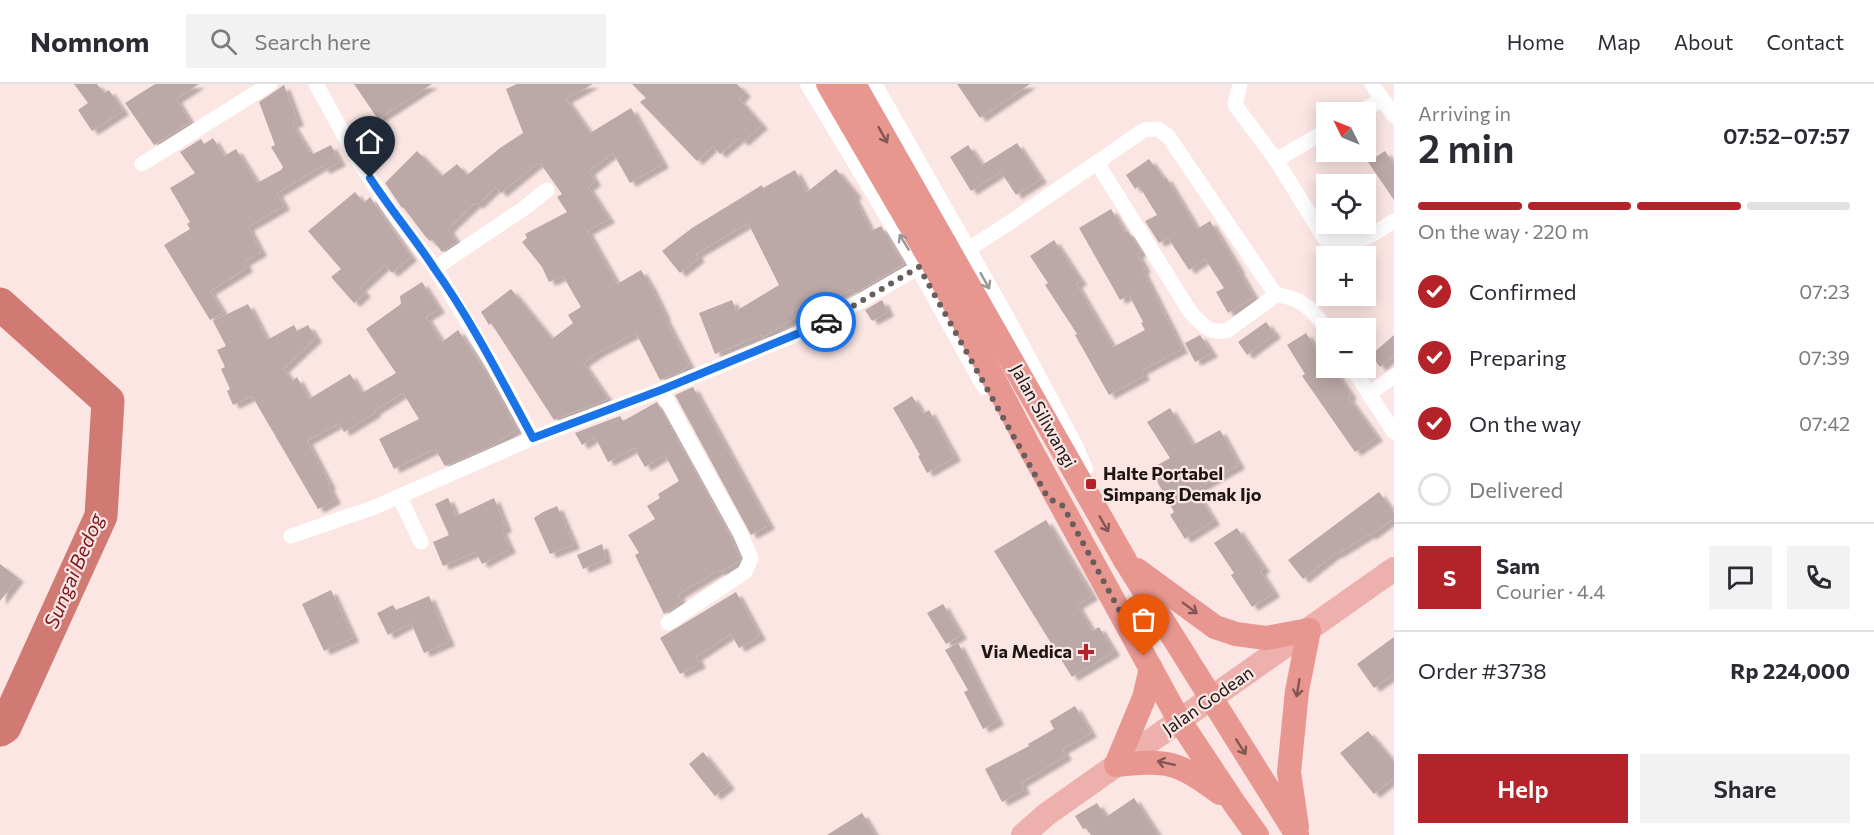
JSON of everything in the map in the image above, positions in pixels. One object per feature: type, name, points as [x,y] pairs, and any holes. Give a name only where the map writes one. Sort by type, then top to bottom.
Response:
[{"type":"highway","name":"Jalan Siliwangi","points":[[828,84],[937,271],[1030,448],[1179,720],[1233,803],[1257,835]]},
{"type":"highway","name":"Jalan Siliwangi","points":[[854,84],[1126,562],[1298,835]]},
{"type":"highway","points":[[1126,562],[1215,627],[1236,634],[1266,638],[1309,630],[1297,691],[1289,772],[1298,835]]},
{"type":"highway","points":[[1151,668],[1144,698],[1116,765],[1155,761],[1173,764],[1190,771],[1233,803]]},
{"type":"main road","name":"Jalan Godean","points":[[1023,835],[1047,814],[1394,569]]},
{"type":"street","points":[[142,164],[270,84]]},
{"type":"street","points":[[316,84],[358,161],[435,268],[492,363],[533,438]]},
{"type":"street","points":[[809,84],[919,267],[1048,498],[1063,506]]},
{"type":"street","points":[[873,84],[1074,446],[1085,472],[1084,489]]},
{"type":"street","points":[[1240,84],[1235,105],[1276,160],[1325,239],[1343,242],[1362,241],[1394,221]]},
{"type":"street","points":[[1372,84],[1394,116]]},
{"type":"street","points":[[1376,103],[1382,100]]},
{"type":"street","points":[[967,250],[1144,130],[1158,129],[1168,136],[1276,295]]},
{"type":"street","points":[[1276,160],[1316,137]]},
{"type":"street","points":[[1097,163],[1191,313],[1202,325],[1212,331],[1228,330],[1276,295],[1290,296],[1299,300],[1318,318]]},
{"type":"street","points":[[435,268],[523,209],[547,190]]},
{"type":"street","points":[[291,536],[375,507],[533,438],[661,390],[819,326],[919,267]]},
{"type":"street","points":[[1369,394],[1394,376]]},
{"type":"street","points":[[1359,378],[1394,432]]},
{"type":"street","points":[[661,390],[735,522],[751,558],[745,572],[668,623]]},
{"type":"street","points":[[399,496],[421,542]]},
{"type":"building","points":[[74,84],[97,84],[104,93],[109,90],[123,111],[92,131],[78,110],[88,103]]},
{"type":"building","points":[[155,84],[199,84],[176,99],[190,122],[154,145],[125,103]]},
{"type":"building","points":[[354,84],[432,84],[378,119]]},
{"type":"building","points":[[517,84],[593,84],[566,99],[590,133],[631,108],[663,164],[630,183],[613,153],[589,171],[595,182],[588,187],[609,219],[587,231],[617,284],[641,270],[689,365],[684,370],[660,380],[636,333],[583,363],[608,399],[554,420],[491,323],[489,325],[481,312],[511,289],[552,339],[573,323],[568,315],[581,307],[563,276],[549,282],[542,267],[522,242],[527,238],[525,234],[567,212],[557,197],[562,194],[540,163],[501,193],[496,187],[477,205],[475,203],[448,229],[457,242],[442,252],[432,239],[430,241],[425,236],[385,183],[417,151],[442,176],[457,164],[467,175],[500,148],[523,133],[506,89]]},
{"type":"building","points":[[632,84],[737,84],[745,93],[739,99],[762,125],[743,142],[739,138],[720,154],[713,146],[697,161],[640,102],[646,98]]},
{"type":"building","points":[[957,84],[1030,84],[980,118]]},
{"type":"building","points":[[284,85],[298,122],[292,124],[309,152],[313,154],[331,145],[340,162],[324,170],[322,166],[277,193],[284,206],[248,227],[261,252],[244,262],[247,268],[210,291],[223,312],[210,320],[164,245],[190,229],[187,224],[190,222],[170,188],[195,173],[180,152],[201,139],[204,144],[213,138],[224,156],[236,149],[257,183],[281,170],[283,167],[271,147],[275,145],[259,102]]},
{"type":"building","points":[[1017,143],[1041,179],[1016,195],[1001,172],[971,191],[950,157],[968,145],[982,165]]},
{"type":"building","points":[[1385,151],[1394,165],[1394,200],[1368,162],[1376,162],[1376,157]]},
{"type":"building","points":[[1149,159],[1164,179],[1166,177],[1197,229],[1210,221],[1254,297],[1228,313],[1216,292],[1224,288],[1205,259],[1189,270],[1168,238],[1159,243],[1145,221],[1157,215],[1139,186],[1135,189],[1126,175]]},
{"type":"building","points":[[836,169],[856,194],[853,196],[871,231],[881,226],[904,264],[855,293],[853,289],[835,297],[831,289],[791,312],[795,318],[763,337],[761,335],[715,354],[699,313],[732,300],[736,311],[779,285],[748,223],[696,254],[699,258],[680,273],[662,251],[692,228],[762,185],[763,188],[795,170],[807,192]]},
{"type":"building","points":[[355,192],[364,203],[370,197],[411,257],[392,273],[385,265],[360,288],[365,293],[354,303],[331,277],[341,269],[308,231]]},
{"type":"building","points":[[1111,209],[1125,233],[1128,231],[1141,252],[1137,254],[1145,269],[1142,270],[1182,349],[1141,371],[1144,376],[1109,395],[1075,335],[1077,334],[1045,285],[1048,283],[1030,256],[1054,240],[1081,281],[1076,284],[1113,347],[1145,330],[1129,295],[1120,300],[1079,228]]},
{"type":"building","points":[[422,282],[439,309],[426,317],[442,342],[458,330],[486,372],[517,429],[491,446],[445,466],[435,449],[394,469],[379,439],[419,419],[403,393],[344,432],[339,423],[307,441],[330,485],[328,486],[335,500],[318,509],[252,396],[233,405],[227,391],[230,389],[221,369],[225,367],[217,350],[226,346],[213,321],[248,304],[267,340],[294,325],[297,331],[308,325],[316,338],[283,369],[293,381],[297,377],[309,399],[350,374],[362,393],[396,373],[366,329],[401,304],[400,296]]},
{"type":"building","points":[[882,300],[888,312],[872,321],[865,310]]},
{"type":"building","points":[[1266,322],[1275,334],[1247,355],[1238,342]]},
{"type":"building","points":[[1306,333],[1316,348],[1316,378],[1340,378],[1351,395],[1348,397],[1377,437],[1355,452],[1302,376],[1305,374],[1287,345]]},
{"type":"building","points":[[1200,335],[1212,353],[1195,362],[1185,343]]},
{"type":"building","points":[[1394,335],[1394,355],[1380,367],[1376,362],[1376,351]]},
{"type":"building","points":[[693,387],[769,525],[751,535],[675,395]]},
{"type":"building","points":[[912,396],[923,414],[929,410],[955,457],[927,473],[918,456],[920,455],[893,408]]},
{"type":"building","points":[[657,402],[731,537],[740,558],[739,561],[720,572],[719,570],[678,595],[682,602],[664,614],[635,555],[639,553],[628,535],[655,519],[647,506],[660,498],[658,494],[679,481],[665,455],[645,467],[634,448],[608,462],[595,437],[582,445],[575,433],[620,416],[623,421]]},
{"type":"building","points":[[1170,408],[1193,445],[1220,430],[1239,465],[1195,490],[1214,521],[1185,539],[1170,515],[1174,512],[1150,469],[1170,458],[1147,422]]},
{"type":"building","points":[[1379,492],[1394,513],[1394,518],[1370,536],[1369,534],[1336,553],[1303,579],[1288,560]]},
{"type":"building","points":[[448,498],[456,516],[494,498],[506,528],[501,530],[510,549],[482,564],[476,552],[443,566],[433,542],[449,535],[435,504]]},
{"type":"building","points":[[557,506],[574,545],[550,554],[534,518]]},
{"type":"building","points":[[1046,520],[1092,596],[1077,605],[1092,631],[1099,627],[1114,652],[1072,677],[994,551]]},
{"type":"building","points":[[1237,528],[1264,568],[1260,571],[1274,593],[1252,607],[1231,575],[1234,573],[1214,543]]},
{"type":"building","points":[[602,544],[606,559],[583,569],[577,555]]},
{"type":"building","points":[[0,564],[18,578],[0,601]]},
{"type":"building","points":[[331,590],[353,638],[324,651],[302,604]]},
{"type":"building","points":[[736,592],[760,636],[739,648],[731,634],[696,657],[700,664],[680,674],[660,638]]},
{"type":"building","points":[[429,596],[449,642],[424,653],[411,623],[388,635],[377,613],[393,605],[396,610]]},
{"type":"building","points":[[943,604],[961,635],[946,644],[927,613]]},
{"type":"building","points":[[1394,637],[1394,674],[1374,688],[1357,664]]},
{"type":"building","points":[[958,643],[998,721],[983,729],[964,692],[968,690],[945,650]]},
{"type":"building","points":[[1075,706],[1091,733],[1062,750],[1066,756],[1021,783],[1024,790],[1002,802],[985,769],[1029,746],[1028,744],[1054,729],[1050,721]]},
{"type":"building","points":[[1368,731],[1394,762],[1394,778],[1374,794],[1340,753]]},
{"type":"building","points":[[703,752],[729,785],[715,796],[689,764]]},
{"type":"building","points":[[1134,798],[1158,835],[1091,835],[1086,828],[1083,829],[1075,816],[1097,803],[1106,817]]},
{"type":"building","points":[[862,813],[875,835],[827,835]]},
{"type":"waterway","name":"Sungai Bedog","points":[[0,304],[108,401],[101,516],[5,727],[0,730]]},
{"type":"way so far","points":[[826,322],[919,267],[1048,498],[1063,506],[1144,656]]},
{"type":"place","name":"Halte Portabel Simpang Demak Ijo","points":[[1091,484]]},
{"type":"place","name":"Via Medica","points":[[1086,652]]},
{"type":"route","points":[[370,178],[435,268],[492,363],[533,438],[661,390],[826,322]]}]
